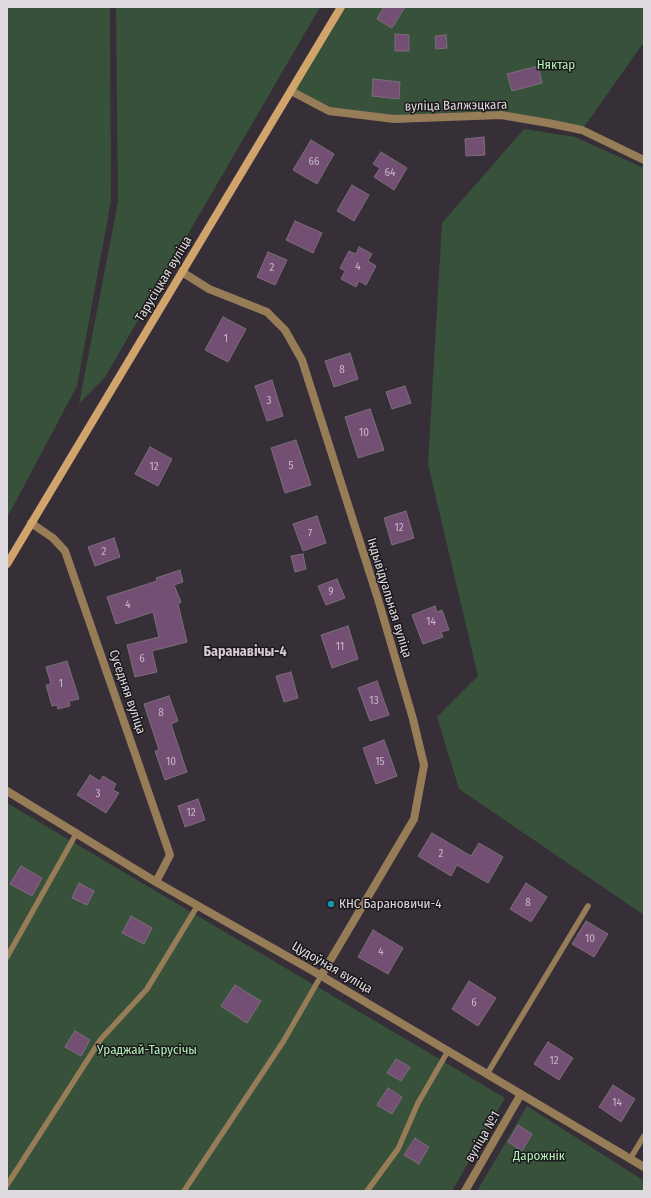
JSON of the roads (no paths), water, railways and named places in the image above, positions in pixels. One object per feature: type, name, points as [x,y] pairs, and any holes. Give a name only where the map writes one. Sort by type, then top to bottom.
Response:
[{"type":"street","name":"Тарусіцкая вуліца","points":[[7,564],[341,7]]},
{"type":"street","name":"вуліца Валжэцкага","points":[[290,91],[329,111],[394,119],[501,115],[548,123],[582,130],[644,160]]},
{"type":"street","name":"Індывідуальная вуліца","points":[[182,272],[209,289],[267,312],[285,330],[302,360],[378,599],[413,719],[424,765],[414,819],[321,976]]},
{"type":"street","name":"Суседняя вуліца","points":[[31,523],[53,538],[65,551],[68,559],[170,855],[156,882]]},
{"type":"street","name":"Цудоўная вуліца","points":[[7,790],[156,882],[321,976],[644,1167]]},
{"type":"street","name":"вуліца №1","points":[[465,1191],[521,1094]]},
{"type":"lane","points":[[7,957],[76,834]]},
{"type":"lane","points":[[7,1185],[101,1039],[147,989],[198,905]]},
{"type":"lane","points":[[488,1074],[588,906]]},
{"type":"lane","points":[[184,1191],[283,1042],[321,976]]},
{"type":"lane","points":[[367,1191],[398,1149],[418,1103],[448,1051]]},
{"type":"lane","points":[[630,1159],[644,1136]]},
{"type":"place","name":"КНС Барановичи-4","points":[[331,904]]},
{"type":"district","name":"Баранавічы-4","points":[[245,652]]},
{"type":"park label","name":"Няктар","points":[[556,65]]},
{"type":"park label","name":"Ураджай-Тарусічы","points":[[147,1050]]},
{"type":"park label","name":"Дарожнік","points":[[539,1156]]}]
